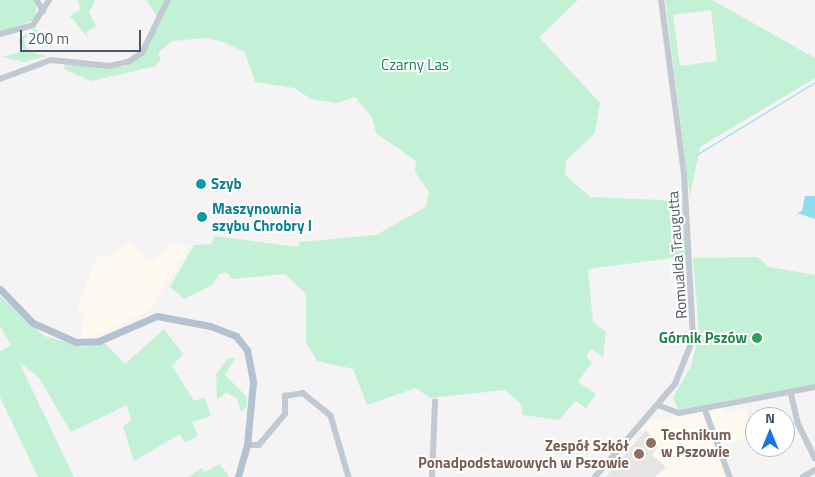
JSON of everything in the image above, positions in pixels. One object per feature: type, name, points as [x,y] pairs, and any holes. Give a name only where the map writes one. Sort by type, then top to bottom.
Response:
[{"type":"main road","points":[[0,290],[33,323],[76,342],[99,341],[157,316],[210,326],[236,336],[247,350],[253,382],[247,445],[238,477]]},
{"type":"street","points":[[37,0],[43,11]]},
{"type":"street","points":[[0,34],[23,30],[43,11],[49,0]]},
{"type":"street","points":[[0,79],[51,60],[110,66],[128,62],[142,53],[168,0]]},
{"type":"street","name":"Romualda Traugutta","points":[[600,476],[658,405],[686,364],[694,324],[684,174],[661,0]]},
{"type":"street","points":[[658,405],[676,413],[815,387]]},
{"type":"street","points":[[791,392],[798,423],[815,458]]},
{"type":"street","points":[[247,445],[259,445],[285,414],[285,396],[303,393],[331,416],[349,477]]},
{"type":"street","points":[[432,477],[435,402]]},
{"type":"street","points":[[705,409],[730,477]]},
{"type":"street","points":[[803,477],[815,470]]},
{"type":"shaded area","points":[[131,242],[149,263],[173,243],[189,246],[150,310],[96,337],[81,338],[84,315],[77,308],[99,253],[105,257]]},
{"type":"shaded area","points":[[724,406],[725,412],[745,408],[745,439],[721,444],[707,412]]},
{"type":"shaded area","points":[[701,413],[729,477],[656,477],[667,467],[651,455],[646,430],[641,431],[650,421]]},
{"type":"shaded area","name":"Zespół Szkół Ponadpodstawowych w Pszowie","points":[[646,430],[659,445],[652,455],[666,467],[655,477],[606,477]]},
{"type":"green space","points":[[0,0],[35,0],[37,19],[0,32]]},
{"type":"green space","points":[[78,0],[95,0],[89,13],[96,26],[86,32],[89,39],[70,16],[80,10]]},
{"type":"green space","points":[[146,0],[167,0],[157,16]]},
{"type":"green space","name":"Czarny Las","points":[[168,0],[578,0],[539,37],[600,103],[595,133],[566,161],[565,175],[590,197],[682,201],[687,256],[588,269],[593,322],[606,332],[603,357],[591,349],[586,357],[592,362],[578,382],[596,394],[586,408],[575,401],[559,420],[523,415],[520,403],[505,390],[430,398],[416,388],[367,405],[353,369],[317,361],[306,342],[306,294],[285,274],[232,279],[227,273],[220,274],[212,285],[184,299],[170,287],[194,245],[211,244],[215,236],[298,247],[300,242],[376,235],[426,207],[429,192],[415,172],[416,161],[376,133],[372,117],[355,97],[337,103],[311,99],[294,88],[255,82],[245,52],[223,42],[207,38],[172,41],[158,53],[161,59],[156,66],[91,81],[64,69],[65,64],[124,67],[142,54]]},
{"type":"green space","points":[[665,0],[712,0],[815,58],[815,78],[700,147],[690,196]],"holes":[[[711,10],[717,61],[680,66],[673,15]]]},
{"type":"green space","points":[[35,28],[40,35],[24,38],[25,45],[30,52],[47,56],[24,62],[2,57],[24,51],[18,40]]},
{"type":"green space","name":"Górnik Pszów","points":[[757,257],[769,267],[815,275],[815,384],[678,410],[673,397],[691,367],[699,333],[693,258]]},
{"type":"green space","points":[[0,296],[44,336],[84,347],[105,343],[125,364],[164,329],[183,354],[172,366],[194,401],[205,398],[211,416],[192,422],[198,436],[185,443],[180,434],[134,461],[123,426],[131,421],[127,405],[71,432],[39,378],[19,362],[74,477],[38,477],[0,397],[0,351],[11,345],[0,326]]},
{"type":"green space","points":[[228,358],[235,358],[225,375],[246,396],[247,406],[241,412],[237,398],[226,393],[217,399],[216,374]]},
{"type":"green space","points":[[220,464],[229,477],[188,477],[202,468],[204,472]]},
{"type":"water","points":[[805,196],[815,196],[815,219],[797,213],[802,211]]},
{"type":"waterway","points":[[696,155],[815,82]]},
{"type":"place","name":"Szyb","points":[[201,184]]},
{"type":"place","name":"Maszynownia szybu Chrobry I","points":[[202,217]]},
{"type":"place","name":"Górnik Pszów","points":[[757,338]]},
{"type":"place","name":"Technikum w Pszowie","points":[[651,443]]},
{"type":"place","name":"Zespół Szkół Ponadpodstawowych w Pszowie","points":[[639,454]]}]
